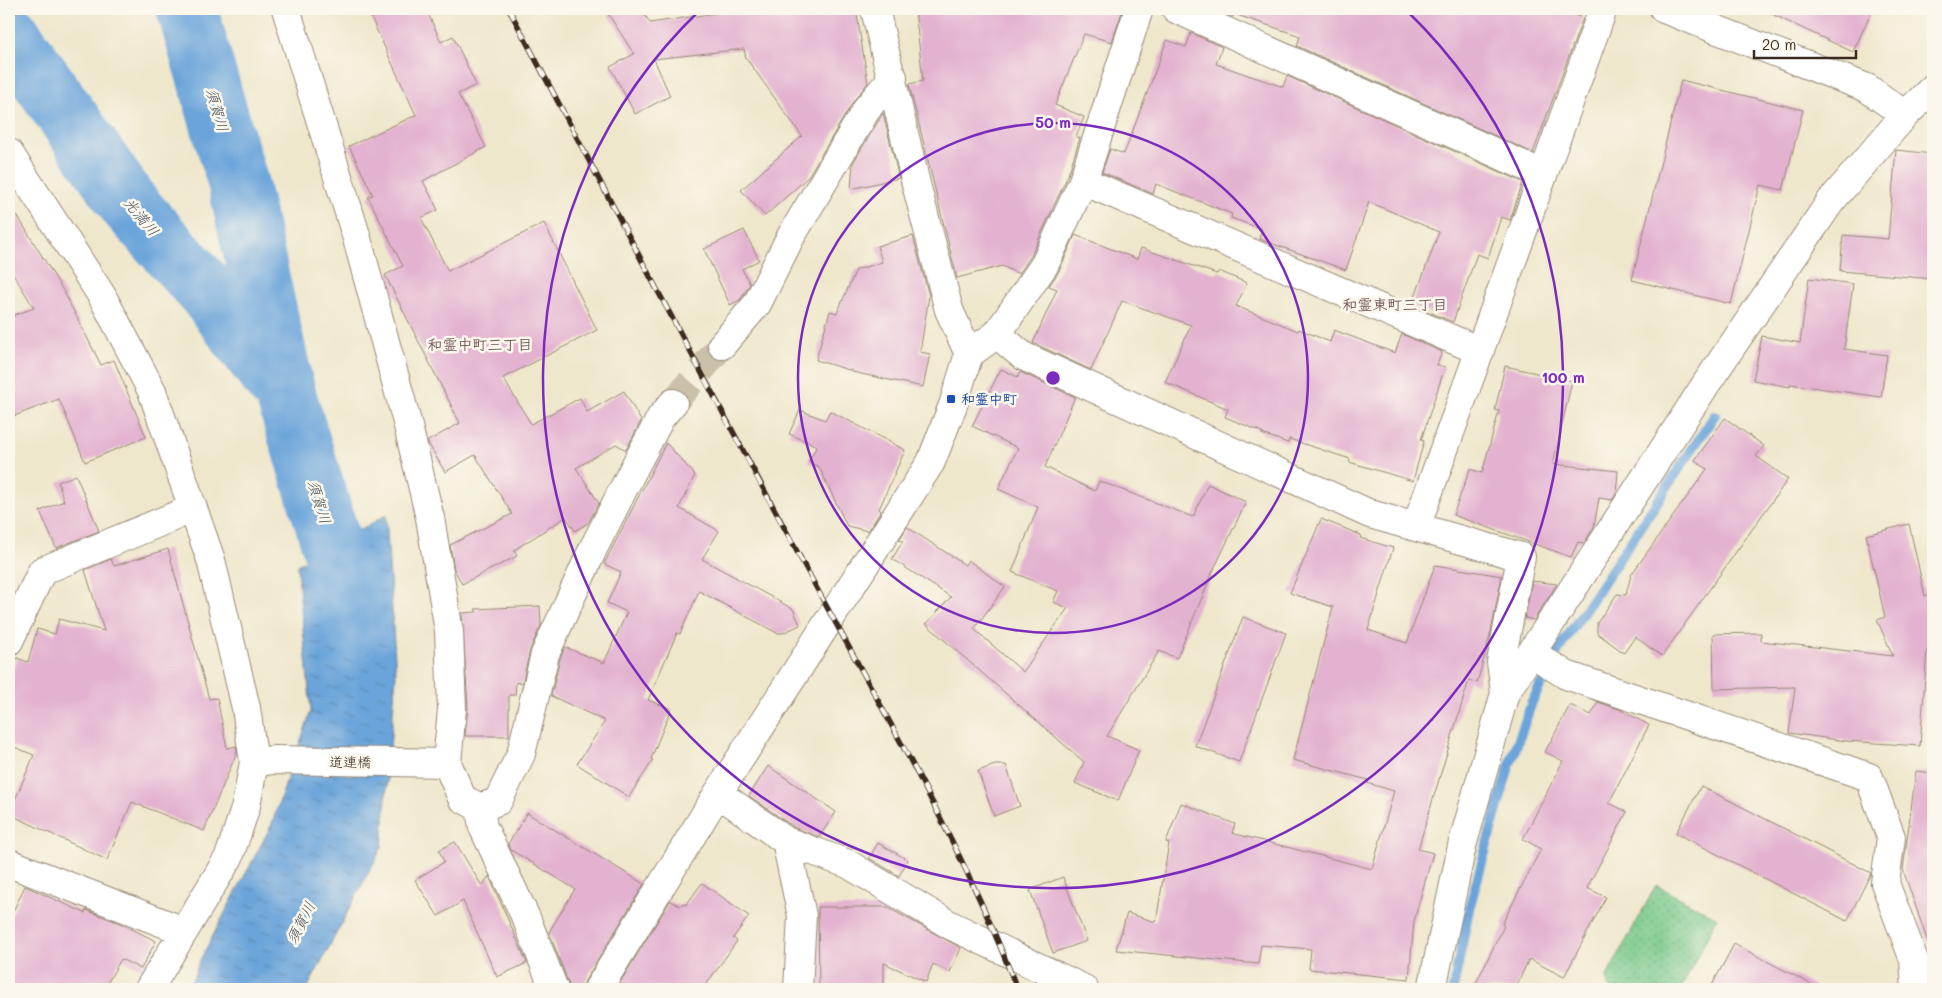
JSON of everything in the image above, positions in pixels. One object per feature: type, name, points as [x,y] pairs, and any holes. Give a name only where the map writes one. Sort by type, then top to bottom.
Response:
[{"type":"street","points":[[286,9],[356,235],[407,422],[430,518],[449,631],[452,709],[437,763],[462,798],[480,808]]},
{"type":"street","points":[[875,9],[893,78],[916,184],[949,310],[969,354]]},
{"type":"street","points":[[598,989],[718,793],[931,462],[953,405],[969,354],[997,334],[1045,264],[1082,181],[1139,9]]},
{"type":"street","points":[[1176,9],[1544,174]]},
{"type":"street","points":[[1416,527],[1603,9]]},
{"type":"street","points":[[1664,9],[1867,88],[1904,115]]},
{"type":"street","points":[[722,345],[757,304],[790,238],[868,107],[893,78]]},
{"type":"street","points":[[1432,989],[1462,846],[1505,692],[1706,384],[1831,202],[1904,115],[1933,88]]},
{"type":"street","points":[[9,153],[102,296],[152,391],[211,560],[246,708],[264,761],[229,857],[149,989]]},
{"type":"street","points":[[1082,181],[1480,352]]},
{"type":"street","points":[[997,334],[1023,356],[1370,514],[1521,557],[1500,662],[1505,692]]},
{"type":"street","points":[[480,808],[498,801],[521,754],[546,654],[593,549],[650,437],[673,403]]},
{"type":"street","points":[[9,641],[42,571],[192,509]]},
{"type":"street","points":[[1532,653],[1566,675],[1869,777],[1891,838],[1885,883],[1914,960],[1916,989]]},
{"type":"street","name":"道連橋","points":[[264,761],[437,763]]},
{"type":"street","points":[[718,793],[786,841],[848,864],[950,925],[1084,989]]},
{"type":"street","points":[[480,808],[483,827],[527,920],[554,989]]},
{"type":"street","points":[[786,841],[802,916],[798,989]]},
{"type":"street","points":[[9,863],[184,931]]},
{"type":"green space","points":[[1656,885],[1717,918],[1681,989],[1610,989],[1606,978]]},
{"type":"water","points":[[386,515],[396,675],[382,847],[307,989],[189,989],[200,960],[271,826],[311,711],[297,565]]},
{"type":"building","points":[[367,9],[426,9],[441,42],[453,36],[476,85],[458,94],[486,147],[423,181],[438,210],[421,218],[448,271],[544,223],[597,330],[503,378],[531,424],[580,398],[587,412],[624,391],[641,421],[626,450],[616,444],[576,468],[599,503],[588,523],[575,531],[566,517],[514,550],[517,556],[462,584],[454,569],[450,545],[512,514],[475,455],[445,472],[428,443],[428,441],[460,423],[385,275],[403,266],[368,197],[373,195],[349,146],[416,115]]},
{"type":"building","points":[[605,9],[641,9],[650,23],[743,9],[856,9],[868,83],[855,99],[807,178],[765,216],[741,190],[802,136],[746,58],[744,49],[654,59],[670,96],[635,114],[610,67],[634,54]]},
{"type":"building","points":[[915,9],[1123,9],[1112,42],[1084,34],[1055,105],[1084,117],[1076,137],[1080,138],[1068,175],[1031,256],[1019,274],[1002,266],[957,278],[909,84],[923,81]]},
{"type":"building","points":[[1214,9],[1555,9],[1583,18],[1533,153],[1297,46],[1300,36],[1234,14],[1233,17]]},
{"type":"building","points":[[1761,9],[1873,9],[1853,52]]},
{"type":"building","points":[[1191,33],[1222,47],[1216,64],[1283,87],[1287,76],[1523,182],[1510,220],[1501,217],[1488,258],[1477,254],[1453,322],[1412,305],[1439,232],[1369,202],[1346,270],[1259,239],[1262,229],[1231,218],[1232,214],[1156,184],[1153,194],[1102,172],[1110,149],[1124,154],[1167,40],[1186,47]]},
{"type":"building","points":[[1681,80],[1803,110],[1783,190],[1760,185],[1731,304],[1632,280]]},
{"type":"building","points":[[883,113],[899,178],[851,189],[853,163]]},
{"type":"building","points":[[1896,150],[1933,154],[1933,279],[1840,271],[1843,235],[1888,239]]},
{"type":"building","points":[[9,202],[64,292],[101,365],[114,360],[146,437],[85,462],[59,399],[9,418],[9,317],[34,308],[9,267]]},
{"type":"building","points":[[744,230],[759,260],[742,269],[750,284],[740,300],[730,305],[704,249]]},
{"type":"building","points":[[1075,235],[1137,259],[1141,248],[1217,274],[1219,271],[1247,283],[1236,306],[1330,342],[1334,330],[1395,353],[1402,334],[1442,352],[1437,365],[1445,367],[1421,440],[1424,441],[1413,481],[1349,462],[1350,459],[1289,439],[1288,443],[1262,434],[1262,432],[1225,417],[1228,409],[1165,382],[1191,325],[1122,301],[1091,370],[1033,343],[1057,289],[1049,286],[1059,271]]},
{"type":"building","points":[[913,236],[929,296],[920,352],[930,354],[923,387],[852,372],[816,360],[830,311],[837,313],[856,270],[882,262],[877,246]]},
{"type":"building","points":[[1809,278],[1853,284],[1844,349],[1887,355],[1881,397],[1790,384],[1790,387],[1753,380],[1762,336],[1800,343]]},
{"type":"building","points":[[1505,366],[1572,381],[1553,464],[1618,471],[1616,494],[1612,500],[1599,498],[1594,527],[1584,543],[1578,542],[1571,557],[1453,515],[1470,469],[1482,473],[1499,411],[1495,410]]},
{"type":"building","points":[[1001,369],[1018,377],[1020,372],[1075,397],[1045,467],[1095,491],[1099,481],[1193,517],[1208,484],[1246,502],[1213,571],[1177,658],[1159,651],[1107,736],[1139,750],[1118,801],[1075,783],[1084,762],[926,624],[951,597],[892,559],[903,541],[899,540],[907,527],[965,565],[968,560],[1005,587],[974,629],[1023,672],[1068,608],[1053,602],[1058,591],[1012,572],[1038,507],[998,489],[1018,448],[972,426]]},
{"type":"building","points":[[800,410],[825,420],[830,411],[905,450],[879,509],[881,511],[868,531],[847,526],[819,467],[808,462],[817,446],[789,434]]},
{"type":"building","points":[[1725,418],[1764,446],[1756,456],[1788,479],[1662,656],[1635,637],[1624,653],[1597,633],[1597,623],[1617,594],[1626,595],[1631,575],[1707,469],[1695,460]]},
{"type":"building","points":[[666,443],[695,475],[679,508],[719,531],[702,559],[793,609],[800,625],[783,633],[777,633],[699,591],[680,634],[677,633],[648,700],[671,709],[651,759],[653,760],[629,797],[577,764],[605,721],[551,696],[560,659],[565,647],[604,663],[627,612],[607,603],[621,572],[604,564]]},
{"type":"building","points":[[76,475],[99,531],[56,548],[40,511],[64,501],[58,482]]},
{"type":"building","points":[[1321,519],[1361,535],[1360,538],[1393,548],[1368,630],[1407,643],[1435,565],[1502,576],[1491,632],[1477,683],[1469,680],[1418,849],[1433,853],[1414,921],[1409,979],[1309,969],[1311,949],[1261,945],[1258,964],[1116,950],[1127,913],[1156,922],[1169,843],[1166,842],[1181,803],[1235,824],[1232,833],[1372,869],[1394,791],[1367,783],[1368,780],[1293,760],[1333,607],[1290,593]]},
{"type":"building","points":[[1909,524],[1925,596],[1933,593],[1933,648],[1927,650],[1920,746],[1846,741],[1789,733],[1795,687],[1714,689],[1713,634],[1761,633],[1761,641],[1893,656],[1877,620],[1885,617],[1866,535]]},
{"type":"building","points":[[168,549],[209,699],[217,698],[227,748],[236,746],[237,752],[204,831],[132,802],[107,860],[9,814],[34,755],[9,745],[9,680],[17,658],[28,662],[37,629],[55,634],[59,619],[104,631],[85,570],[111,559],[114,566]]},
{"type":"building","points":[[1532,581],[1557,584],[1534,620],[1525,618]]},
{"type":"building","points":[[540,606],[541,625],[530,650],[522,684],[516,682],[515,695],[509,695],[509,736],[465,736],[468,708],[462,613],[477,612],[475,609]]},
{"type":"building","points":[[1243,617],[1286,633],[1239,762],[1195,746]]},
{"type":"building","points":[[1598,702],[1619,709],[1649,725],[1609,803],[1627,812],[1587,888],[1606,897],[1564,977],[1529,959],[1515,989],[1473,989],[1504,926],[1502,924],[1541,849],[1523,839],[1563,761],[1545,752],[1570,705],[1591,715]]},
{"type":"building","points":[[995,765],[1006,765],[1020,806],[994,816],[978,771]]},
{"type":"building","points":[[768,766],[836,812],[819,837],[795,828],[749,796]]},
{"type":"building","points":[[1916,771],[1933,773],[1933,944],[1929,945],[1903,870]]},
{"type":"building","points":[[1701,786],[1871,873],[1847,921],[1676,833]]},
{"type":"building","points":[[527,813],[644,884],[582,989],[576,989],[569,985],[549,932],[575,889],[511,850],[508,844]]},
{"type":"building","points":[[455,842],[482,886],[489,876],[527,963],[497,977],[463,901],[438,916],[415,880],[444,862],[439,850]]},
{"type":"building","points":[[878,843],[908,860],[899,876],[869,858]]},
{"type":"building","points":[[1063,877],[1087,941],[1053,953],[1030,890]]},
{"type":"building","points":[[702,883],[749,916],[733,938],[737,941],[703,989],[616,989],[670,901],[680,906],[683,903],[686,905]]},
{"type":"building","points":[[25,886],[85,913],[86,910],[120,923],[156,941],[141,969],[121,959],[104,989],[9,989],[9,920]]},
{"type":"building","points":[[818,907],[887,907],[961,948],[950,972],[933,964],[926,982],[884,963],[884,989],[819,989]]},
{"type":"building","points":[[1734,944],[1820,989],[1710,989]]},
{"type":"waterway","name":"須賀川","points":[[187,9],[238,183],[285,393],[353,613],[354,626]]},
{"type":"waterway","name":"光満川","points":[[9,33],[130,206],[209,294],[274,380]]},
{"type":"waterway","points":[[1453,989],[1469,909],[1508,770],[1532,702],[1559,649],[1715,415]]},
{"type":"tunnel","points":[[673,403],[722,345]]},
{"type":"railway","points":[[509,9],[738,443],[897,735],[949,835],[996,937],[1017,989]]},
{"type":"place","name":"和霊中町","points":[[951,399]]},
{"type":"district","name":"和霊東町三丁目","points":[[1395,305]]},
{"type":"district","name":"和霊中町三丁目","points":[[480,345]]}]
